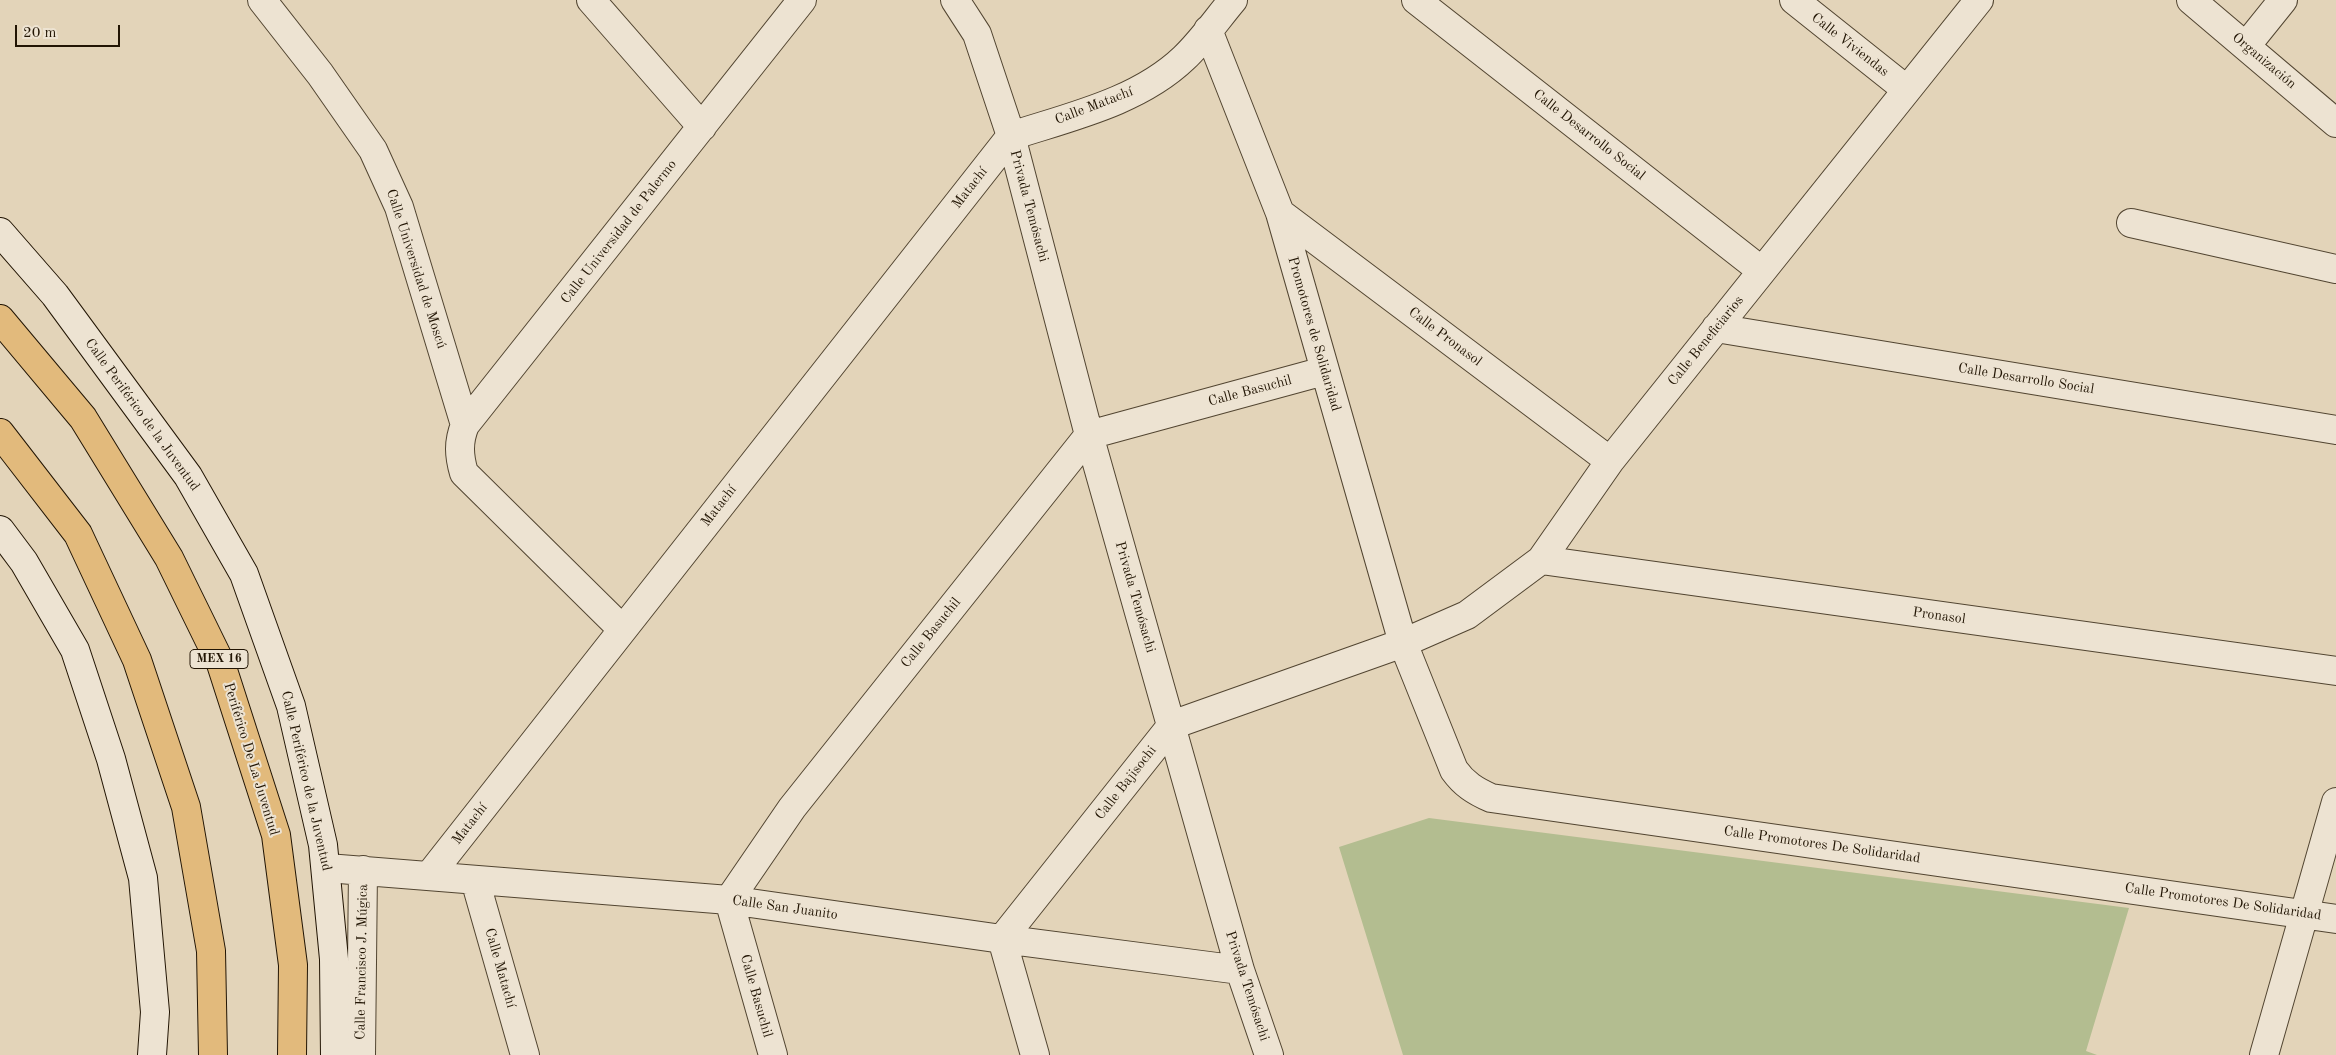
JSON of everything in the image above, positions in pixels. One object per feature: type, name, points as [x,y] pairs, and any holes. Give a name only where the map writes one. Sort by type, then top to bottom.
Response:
[{"type":"highway","name":"Periférico De La Juventud","points":[[0,319],[83,418],[169,558],[221,664],[276,835],[293,965],[292,1055]]},
{"type":"highway","points":[[0,433],[78,534],[137,660],[186,807],[211,951],[212,1055]]},
{"type":"street","name":"Calle Universidad de Moscú","points":[[262,0],[320,74],[373,150],[399,208],[465,425]]},
{"type":"street","points":[[592,0],[702,128]]},
{"type":"street","name":"Calle Universidad de Palermo","points":[[622,629],[464,473],[459,448],[465,425],[802,0]]},
{"type":"street","name":"Privada Temósachi","points":[[955,0],[977,34],[1011,136],[1089,435],[1240,970],[1268,1055]]},
{"type":"street","name":"Calle Matachí","points":[[1011,136],[1112,102],[1152,82],[1183,59],[1233,0]]},
{"type":"street","name":"Calle Desarrollo Social","points":[[1416,0],[1762,271]]},
{"type":"street","name":"Calle Viviendas","points":[[1794,0],[1907,90]]},
{"type":"street","name":"Calle Beneficiarios","points":[[1403,643],[1466,615],[1541,560],[1610,461],[1979,0]]},
{"type":"street","name":"Organización","points":[[2191,0],[2336,122]]},
{"type":"street","points":[[2246,46],[2283,0]]},
{"type":"street","name":"Promotores de Solidaridad","points":[[1208,30],[1280,214],[1403,643]]},
{"type":"street","name":"Matachí","points":[[429,876],[1011,136]]},
{"type":"street","name":"Calle Pronasol","points":[[1280,214],[1610,461]]},
{"type":"street","points":[[2131,223],[2336,269]]},
{"type":"street","name":"Calle Periférico de la Juventud","points":[[0,232],[55,295],[188,476],[244,574],[292,706],[327,868],[334,959],[335,1055]]},
{"type":"street","name":"Calle Desarrollo Social","points":[[1716,328],[2336,430]]},
{"type":"street","name":"Calle Basuchil","points":[[773,1055],[729,900],[792,808],[1089,435],[1324,370]]},
{"type":"street","points":[[0,530],[24,562],[74,650],[111,759],[143,878],[155,1012],[152,1055]]},
{"type":"street","name":"Pronasol","points":[[1541,560],[2336,671]]},
{"type":"street","points":[[1172,725],[1403,643]]},
{"type":"street","name":"Calle Promotores De Solidaridad","points":[[1403,643],[1454,770],[1462,780],[1475,790],[1491,798],[2336,919]]},
{"type":"street","name":"Calle Bajisochi","points":[[1002,939],[1172,725]]},
{"type":"street","points":[[2264,1055],[2306,914],[2336,802]]},
{"type":"street","name":"Calle San Juanito","points":[[327,868],[729,900],[1002,939],[1240,970]]},
{"type":"street","name":"Calle Francisco J. Múgica","points":[[360,1055],[363,870]]},
{"type":"street","name":"Calle Matachí","points":[[475,880],[525,1055]]},
{"type":"street","points":[[1002,939],[1035,1055]]},
{"type":"green space","points":[[1429,818],[2129,908],[2086,1051],[2097,1055],[1403,1055],[1339,847]]}]
